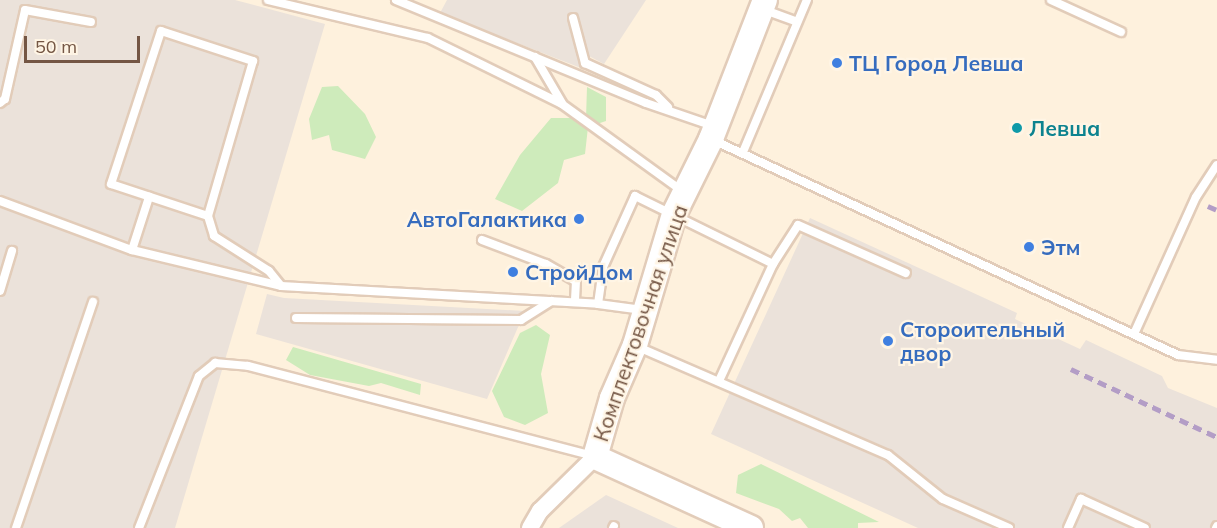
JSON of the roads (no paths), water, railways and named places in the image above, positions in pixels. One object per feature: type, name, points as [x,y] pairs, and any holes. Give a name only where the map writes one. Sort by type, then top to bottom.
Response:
[{"type":"street","name":"Комплектовочная улица","points":[[530,528],[540,511],[595,457],[612,398],[635,345],[643,310],[679,203],[714,133],[764,4]]},
{"type":"street","points":[[595,457],[751,528]]},
{"type":"lane","points":[[268,0],[428,38],[562,104],[679,203],[774,264]]},
{"type":"lane","points":[[396,0],[646,104],[668,108],[743,152],[1178,355],[1217,360]]},
{"type":"lane","points":[[743,152],[807,0]]},
{"type":"lane","points":[[1051,0],[1121,32]]},
{"type":"lane","points":[[764,4],[797,22]]},
{"type":"lane","points":[[0,104],[6,99],[25,10],[92,22]]},
{"type":"lane","points":[[573,18],[585,63],[656,95],[668,108]]},
{"type":"lane","points":[[208,216],[111,184],[161,31],[253,61],[208,216],[214,236],[269,271],[281,286]]},
{"type":"lane","points":[[535,57],[562,104]]},
{"type":"lane","points":[[1134,334],[1196,197],[1217,165]]},
{"type":"lane","points":[[598,304],[603,267],[635,196],[679,203]]},
{"type":"lane","points":[[132,250],[149,197]]},
{"type":"lane","points":[[0,201],[132,250],[281,286],[575,302],[643,310]]},
{"type":"lane","points":[[719,381],[774,264],[798,225],[906,273]]},
{"type":"lane","points":[[482,240],[546,264],[576,280],[575,302]]},
{"type":"lane","points":[[0,291],[12,251]]},
{"type":"lane","points":[[296,318],[521,320],[552,301]]},
{"type":"lane","points":[[16,528],[93,302]]},
{"type":"lane","points":[[635,345],[888,455],[943,499],[1009,528]]},
{"type":"lane","points":[[139,528],[199,376],[214,363],[248,366],[595,457]]},
{"type":"lane","points":[[1068,528],[1081,499],[1145,528]]},
{"type":"railway","points":[[1208,206],[1217,210]]},
{"type":"railway","points":[[1071,369],[1217,437]]},
{"type":"place","name":"ТЦ Город Левша","points":[[837,63]]},
{"type":"place","name":"Левша","points":[[1017,128]]},
{"type":"place","name":"АвтоГалактика","points":[[579,219]]},
{"type":"place","name":"Этм","points":[[1029,247]]},
{"type":"place","name":"СтройДом","points":[[513,272]]},
{"type":"place","name":"Стороительный двор","points":[[888,341]]}]
